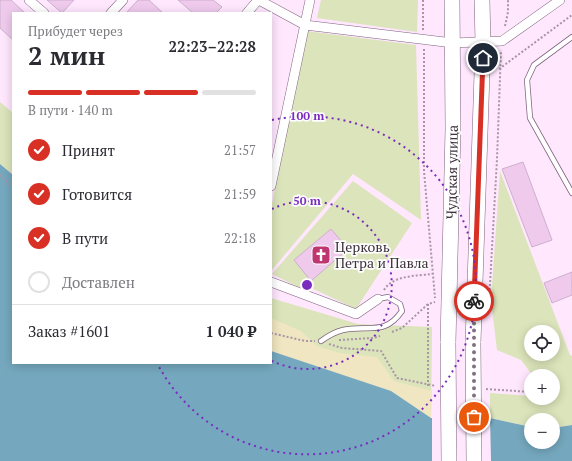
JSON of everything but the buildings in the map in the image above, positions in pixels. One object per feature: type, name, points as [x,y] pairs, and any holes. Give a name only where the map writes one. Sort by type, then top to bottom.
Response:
[{"type":"highway","name":"Чудская улица","points":[[449,461],[448,343],[453,129],[452,0]]},
{"type":"highway","name":"Чудская улица","points":[[474,461],[473,343],[483,43],[482,0]]},
{"type":"street","points":[[29,0],[43,12]]},
{"type":"street","points":[[112,12],[123,0]]},
{"type":"street","points":[[248,12],[258,0],[305,24],[453,43],[483,43],[502,41],[560,0]]},
{"type":"street","points":[[272,181],[310,0]]},
{"type":"street","points":[[272,282],[356,314],[378,299]]},
{"type":"lane","points":[[572,37],[534,66],[527,80],[530,118],[572,193]]},
{"type":"lane","points":[[321,341],[331,334],[344,329],[382,327],[391,324],[402,311],[400,304],[388,297],[378,299]]},
{"type":"path","points":[[423,0],[424,171],[436,309]]},
{"type":"path","points":[[488,306],[497,159],[499,69],[502,41],[508,12],[508,0]]},
{"type":"path","points":[[499,69],[572,15]]},
{"type":"path","points":[[0,175],[12,187]]},
{"type":"path","points":[[378,299],[387,285],[403,278],[432,274]]},
{"type":"path","points":[[428,386],[428,304],[435,302]]},
{"type":"path","points":[[321,341],[342,348],[381,351],[397,378],[428,386],[436,386]]},
{"type":"path","points":[[484,389],[524,392]]},
{"type":"green space","points":[[321,0],[418,0],[417,32],[317,18]]},
{"type":"green space","points":[[306,31],[416,45],[421,220],[353,174],[272,270],[272,204]]},
{"type":"green space","points":[[0,102],[12,112],[12,174],[0,164]]},
{"type":"green space","points":[[500,171],[559,325],[524,325],[524,361],[560,361],[560,329],[570,355],[572,356],[572,425],[560,427],[560,413],[524,413],[524,425],[490,418],[490,393],[524,395],[524,405],[560,405],[560,369],[528,369],[521,360],[497,350],[491,301]]},
{"type":"green space","points":[[353,181],[412,223],[356,309],[303,284],[300,288],[272,274]]},
{"type":"green space","points":[[272,298],[358,324],[432,327],[431,418],[391,391],[272,351]]},
{"type":"sand","points":[[272,318],[301,331],[317,346],[340,353],[377,357],[394,381],[432,391],[431,418],[391,391],[272,351]]},
{"type":"water","points":[[0,164],[12,174],[12,364],[272,364],[272,351],[391,391],[431,418],[490,418],[524,425],[524,449],[560,449],[560,427],[572,425],[572,461],[0,461]]},
{"type":"pier","points":[[432,416],[490,416],[491,461],[432,461]]},
{"type":"way so far","points":[[474,301],[474,417]]},
{"type":"place","name":"Церковь Петра и Павла","points":[[321,255]]},
{"type":"route","points":[[474,301],[483,58]]}]
